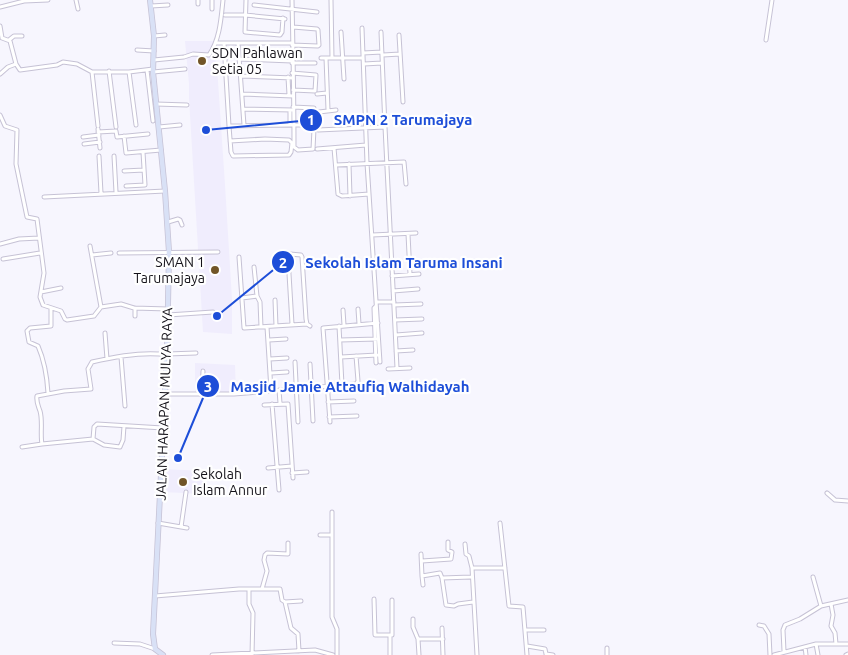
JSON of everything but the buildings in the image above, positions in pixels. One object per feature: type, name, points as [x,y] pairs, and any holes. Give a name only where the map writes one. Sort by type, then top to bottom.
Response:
[{"type":"street","points":[[0,7],[24,1],[48,0]]},
{"type":"street","points":[[76,0],[78,9]]},
{"type":"street","name":"JALAN HARAPAN MULYA RAYA","points":[[150,0],[154,36],[154,60],[151,70],[166,191],[169,252],[164,428],[154,596],[153,634],[155,648]]},
{"type":"street","points":[[212,0],[212,9]]},
{"type":"street","points":[[154,60],[184,57],[193,54],[207,56],[216,43],[222,0]]},
{"type":"street","points":[[224,16],[246,15],[284,18],[280,35],[245,32],[246,15],[246,0]]},
{"type":"street","points":[[229,126],[292,125],[313,126],[312,150],[295,149],[292,125],[291,95],[292,0]]},
{"type":"street","points":[[331,0],[332,58]]},
{"type":"street","points":[[766,40],[772,0]]},
{"type":"street","points":[[254,4],[317,12]]},
{"type":"street","points":[[151,6],[168,5]]},
{"type":"street","points":[[0,26],[2,38],[9,40]]},
{"type":"street","points":[[216,43],[319,45],[317,29],[292,28]]},
{"type":"street","points":[[362,28],[366,146],[378,362]]},
{"type":"street","points":[[341,32],[344,79]]},
{"type":"street","points":[[381,32],[398,368]]},
{"type":"street","points":[[154,36],[166,35]]},
{"type":"street","points":[[399,35],[404,102]]},
{"type":"street","points":[[9,40],[14,36],[22,36]]},
{"type":"street","points":[[9,40],[16,64],[20,70],[57,65],[63,62],[77,64],[92,72],[128,72],[185,68]]},
{"type":"street","points":[[238,43],[244,125]]},
{"type":"street","points":[[224,44],[230,141],[233,156],[289,155],[292,143],[289,140],[265,139],[230,141]]},
{"type":"street","points":[[137,50],[154,50]]},
{"type":"street","points":[[363,53],[400,54]]},
{"type":"street","points":[[321,58],[363,58]]},
{"type":"street","points":[[326,58],[328,110]]},
{"type":"street","points":[[239,59],[315,64]]},
{"type":"street","points":[[364,64],[382,62]]},
{"type":"street","points":[[0,74],[8,67],[16,64]]},
{"type":"street","points":[[151,70],[154,121]]},
{"type":"street","points":[[92,72],[100,148]]},
{"type":"street","points":[[109,72],[116,127]]},
{"type":"street","points":[[128,72],[136,125]]},
{"type":"street","points":[[241,76],[316,75],[315,91],[293,90]]},
{"type":"street","points":[[291,76],[293,90],[291,95]]},
{"type":"street","points":[[317,94],[327,93]]},
{"type":"street","points":[[242,94],[291,95]]},
{"type":"street","points":[[156,104],[187,104]]},
{"type":"street","points":[[244,109],[314,108]]},
{"type":"street","points":[[318,112],[336,110]]},
{"type":"street","points":[[0,115],[5,126],[17,130],[17,170],[28,217],[36,218],[39,238],[44,277],[40,297],[42,304],[61,310],[67,320],[94,316],[101,307],[121,304],[135,308],[168,312],[213,312]]},
{"type":"street","points":[[159,127],[180,125]]},
{"type":"street","points":[[318,130],[385,127]]},
{"type":"street","points":[[83,137],[98,130],[116,131],[117,137],[148,134]]},
{"type":"street","points":[[124,136],[126,153],[161,150]]},
{"type":"street","points":[[84,144],[100,142]]},
{"type":"street","points":[[317,149],[366,146]]},
{"type":"street","points":[[334,148],[338,194],[340,196],[369,194]]},
{"type":"street","points":[[126,186],[144,185],[142,152]]},
{"type":"street","points":[[99,156],[101,193]]},
{"type":"street","points":[[114,156],[116,192]]},
{"type":"street","points":[[336,165],[404,162],[406,184]]},
{"type":"street","points":[[349,164],[350,196]]},
{"type":"street","points":[[124,171],[144,170]]},
{"type":"street","points":[[44,197],[166,191]]},
{"type":"street","points":[[168,222],[178,219],[182,225]]},
{"type":"street","points":[[372,236],[416,233]]},
{"type":"street","points":[[408,234],[410,274]]},
{"type":"street","points":[[0,244],[19,239],[39,238]]},
{"type":"street","points":[[90,246],[101,307]]},
{"type":"street","points":[[119,254],[218,252]]},
{"type":"street","points":[[3,259],[40,253]]},
{"type":"street","points":[[92,255],[111,253]]},
{"type":"street","points":[[240,257],[244,328],[262,328],[292,324],[308,325],[301,255],[290,254],[288,257],[292,324]]},
{"type":"street","points":[[254,267],[262,328]]},
{"type":"street","points":[[392,276],[419,274]]},
{"type":"street","points":[[41,292],[61,288]]},
{"type":"street","points":[[393,291],[418,289]]},
{"type":"street","points":[[242,298],[257,296]]},
{"type":"street","points":[[275,300],[276,326]]},
{"type":"street","points":[[376,304],[422,304]]},
{"type":"street","points":[[48,393],[43,358],[38,346],[29,342],[27,332],[30,328],[51,326],[51,308]]},
{"type":"street","points":[[135,308],[135,316]]},
{"type":"street","points":[[358,309],[359,324]]},
{"type":"street","points":[[343,310],[344,325]]},
{"type":"street","points":[[395,320],[422,319]]},
{"type":"street","points":[[330,422],[323,328],[376,323]]},
{"type":"street","points":[[338,326],[342,385]]},
{"type":"street","points":[[267,327],[271,390]]},
{"type":"street","points":[[106,333],[107,359]]},
{"type":"street","points":[[396,335],[422,333]]},
{"type":"street","points":[[268,340],[286,339]]},
{"type":"street","points":[[340,340],[377,339]]},
{"type":"street","points":[[396,351],[413,350]]},
{"type":"street","points":[[42,444],[37,396],[48,393],[91,389],[88,369],[90,364],[107,359],[158,353],[196,353]]},
{"type":"street","points":[[341,357],[378,354]]},
{"type":"street","points":[[164,394],[234,394],[357,383],[356,356]]},
{"type":"street","points":[[120,357],[125,406]]},
{"type":"street","points":[[270,359],[287,358]]},
{"type":"street","points":[[295,362],[298,422]]},
{"type":"street","points":[[310,364],[313,421]]},
{"type":"street","points":[[388,369],[410,368]]},
{"type":"street","points":[[202,393],[203,371]]},
{"type":"street","points":[[271,373],[287,372]]},
{"type":"street","points":[[279,390],[280,404]]},
{"type":"street","points":[[328,402],[354,401]]},
{"type":"street","points":[[272,404],[279,490]]},
{"type":"street","points":[[264,405],[288,404],[292,478]]},
{"type":"street","points":[[329,417],[356,416]]},
{"type":"street","points":[[93,439],[95,425],[164,428]]},
{"type":"street","points":[[22,447],[93,439],[104,445],[120,447],[123,440],[124,426]]},
{"type":"street","points":[[268,468],[292,466]]},
{"type":"street","points":[[292,473],[308,472]]},
{"type":"street","points":[[181,527],[186,492]]},
{"type":"street","points":[[826,493],[835,500],[848,501]]},
{"type":"street","points":[[332,512],[332,621],[336,629],[337,655]]},
{"type":"street","points":[[158,523],[187,528]]},
{"type":"street","points":[[500,523],[508,606],[523,607],[527,655]]},
{"type":"street","points":[[320,535],[332,535]]},
{"type":"street","points":[[422,561],[452,559],[452,552],[448,550],[448,542]]},
{"type":"street","points":[[262,589],[267,571],[264,560],[265,555],[267,553],[288,554],[288,543]]},
{"type":"street","points":[[465,544],[466,554],[469,556],[472,568],[471,577],[478,655]]},
{"type":"street","points":[[421,554],[423,585]]},
{"type":"street","points":[[472,568],[505,568]]},
{"type":"street","points":[[422,576],[440,573],[446,605],[454,606],[473,602]]},
{"type":"street","points":[[442,578],[471,577]]},
{"type":"street","points":[[813,577],[821,606]]},
{"type":"street","points":[[154,596],[249,589],[281,589],[282,600],[286,602],[291,628],[298,634],[297,652]]},
{"type":"street","points":[[249,589],[249,604],[253,618],[252,654]]},
{"type":"street","points":[[374,599],[375,635],[390,635]]},
{"type":"street","points":[[390,655],[392,600]]},
{"type":"street","points":[[784,651],[783,626],[821,606],[848,600]]},
{"type":"street","points":[[286,602],[301,601]]},
{"type":"street","points":[[831,604],[833,615],[830,625],[835,633],[836,644]]},
{"type":"street","points":[[413,620],[418,639],[419,655]]},
{"type":"street","points":[[759,625],[764,626],[768,632],[770,655]]},
{"type":"street","points":[[442,628],[443,655]]},
{"type":"street","points":[[525,630],[544,630]]},
{"type":"street","points":[[418,639],[443,639]]},
{"type":"street","points":[[114,642],[146,645],[155,648],[163,655]]},
{"type":"street","points":[[816,644],[818,655]]},
{"type":"street","points":[[774,655],[816,644],[848,644]]},
{"type":"street","points":[[527,646],[545,649],[546,654],[552,655]]},
{"type":"street","points":[[805,647],[806,655]]},
{"type":"street","points":[[608,648],[608,655]]},
{"type":"street","points":[[212,655],[297,652],[333,655]]},
{"type":"shaded area","points":[[185,41],[214,41],[225,185],[232,299],[232,334],[203,332]]},
{"type":"shaded area","points":[[195,363],[235,365],[236,393],[195,393]]},
{"type":"shaded area","name":"Sekolah Islam Annur","points":[[164,469],[203,471],[203,494],[163,492]]},
{"type":"place","name":"SDN Pahlawan Setia 05","points":[[202,61]]},
{"type":"place","name":"SMPN 2 Tarumajaya","points":[[206,130]]},
{"type":"place","name":"SMAN 1 Tarumajaya","points":[[215,270]]},
{"type":"place","name":"Sekolah Islam Taruma Insani","points":[[217,316]]},
{"type":"place","name":"Masjid Jamie Attaufiq Walhidayah","points":[[178,458]]},
{"type":"place","name":"Sekolah Islam Annur","points":[[183,482]]}]
